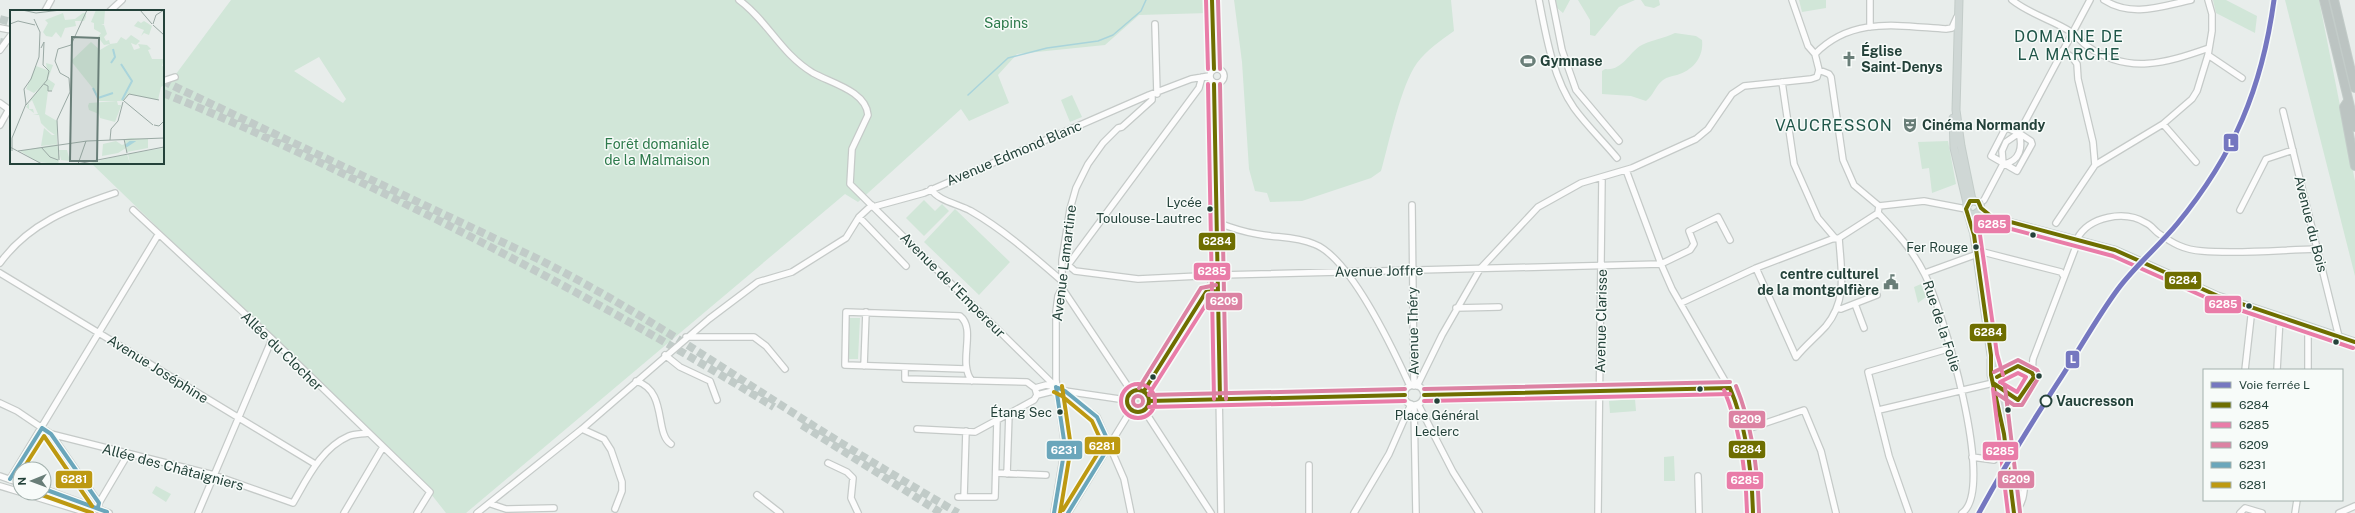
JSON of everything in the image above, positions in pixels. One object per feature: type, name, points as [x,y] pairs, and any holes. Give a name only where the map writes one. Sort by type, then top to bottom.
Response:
[{"type":"highway","points":[[2324,0],[2355,127]]},
{"type":"highway","points":[[2334,0],[2355,86]]},
{"type":"highway","points":[[2348,101],[2344,107],[2355,166]]},
{"type":"main road","points":[[1960,19],[1964,0]]},
{"type":"main road","points":[[1959,4],[1960,19],[1956,110],[1953,127],[1954,148],[1974,235],[2004,434]]},
{"type":"main road","points":[[1968,206],[1992,216],[2115,250],[2218,296],[2355,342]]},
{"type":"main road","points":[[1968,206],[1979,210]]},
{"type":"main road","points":[[1974,235],[1979,210]]},
{"type":"main road","points":[[2339,337],[2355,346]]},
{"type":"main road","points":[[1995,380],[1999,388],[2014,513]]},
{"type":"street","points":[[46,10],[51,0]]},
{"type":"street","points":[[111,10],[122,0]]},
{"type":"street","name":"Avenue de l'Empereur","points":[[739,0],[760,20],[778,44],[796,61],[813,73],[854,94],[865,103],[868,115],[852,149],[850,184],[1056,387]]},
{"type":"street","points":[[1212,0],[1214,69],[1209,76],[1214,84],[1221,513]]},
{"type":"street","points":[[1539,0],[1556,72],[1562,87],[1574,108],[1617,158]]},
{"type":"street","points":[[1552,0],[1562,50],[1576,90],[1619,141]]},
{"type":"street","points":[[1792,0],[1808,46],[1815,54],[1819,70],[1829,74],[1831,77],[1843,160],[1854,185],[1879,206],[1924,202],[1968,206]]},
{"type":"street","points":[[1870,0],[1870,27]]},
{"type":"street","points":[[2012,0],[2071,32],[2087,47],[2107,56],[2140,65],[2165,63],[2208,52]]},
{"type":"street","points":[[1979,210],[2003,164],[2002,151],[2006,142],[2019,133],[2071,32],[2090,0]]},
{"type":"street","points":[[2104,0],[2126,10],[2139,10],[2191,0]]},
{"type":"street","points":[[2056,223],[2095,165],[2163,124],[2197,91],[2208,52],[2212,14],[2208,0]]},
{"type":"street","points":[[1815,54],[1841,34],[1855,28],[1895,26],[1946,29],[1952,28],[1955,23],[1959,4]]},
{"type":"street","points":[[1154,95],[1156,24]]},
{"type":"street","points":[[0,28],[10,30]]},
{"type":"street","points":[[0,50],[10,36]]},
{"type":"street","points":[[2062,51],[2072,56],[2077,64],[2078,79],[2093,142],[2095,165]]},
{"type":"street","points":[[2208,52],[2242,78]]},
{"type":"street","points":[[1214,69],[1223,72],[1224,78],[1220,83],[1214,84]]},
{"type":"street","points":[[1149,401],[1405,395],[1414,386],[1456,308],[1480,268],[1538,207],[1581,184],[1626,170],[1701,136],[1732,94],[1744,86],[1814,78],[1819,70]]},
{"type":"street","name":"Avenue Edmond Blanc","points":[[872,206],[931,189],[1131,103],[1191,79],[1209,76]]},
{"type":"street","points":[[164,81],[175,77]]},
{"type":"street","points":[[1066,265],[1199,88],[1202,77]]},
{"type":"street","points":[[1756,268],[1796,357],[1826,326],[1837,308],[1843,281],[1837,238],[1818,218],[1794,164],[1782,82]]},
{"type":"street","name":"Avenue Lamartine","points":[[1054,513],[1065,447],[1056,387],[1056,312],[1058,296],[1062,288],[1066,265],[1070,209],[1076,188],[1088,164],[1103,143],[1118,128],[1122,127],[1152,100],[1154,95]]},
{"type":"street","points":[[0,103],[10,110],[0,125]]},
{"type":"street","points":[[1131,103],[1136,114]]},
{"type":"street","name":"Avenue du Bois","points":[[2283,111],[2339,337]]},
{"type":"street","points":[[2163,124],[2196,162]]},
{"type":"street","points":[[2007,128],[2019,133],[2031,141],[2032,144],[2018,170],[2016,171],[1991,156],[2007,128]]},
{"type":"street","points":[[2003,164],[2010,163],[2017,158],[2022,143],[2019,133]]},
{"type":"street","points":[[2240,210],[2266,159],[2293,150]]},
{"type":"street","points":[[1626,170],[1661,264],[1681,303],[1730,388],[1742,431],[1754,495],[1753,513]]},
{"type":"street","name":"Avenue Clarisse","points":[[1598,513],[1602,177]]},
{"type":"street","points":[[931,189],[937,197],[966,208],[987,220],[1062,281]]},
{"type":"street","points":[[0,263],[17,241],[44,221],[70,208],[114,192]]},
{"type":"street","name":"Avenue Théry","points":[[1412,205],[1414,386]]},
{"type":"street","points":[[477,513],[491,504],[582,429],[686,337],[758,282],[792,272],[846,238],[859,217],[872,206]]},
{"type":"street","points":[[1681,303],[1756,268],[1837,238],[1878,213],[1879,206]]},
{"type":"street","name":"Allée du Clocher","points":[[133,210],[158,235],[272,339],[430,492],[417,513]]},
{"type":"street","name":"Rue de la Folie","points":[[1878,213],[1910,247],[1925,273],[1935,297],[1952,348],[1963,390],[1972,457],[1970,501],[1966,510],[1962,513]]},
{"type":"street","points":[[2077,239],[2086,228],[2111,216],[2136,219],[2147,223],[2174,245],[2187,249],[2221,251],[2317,249]]},
{"type":"street","points":[[859,217],[906,266]]},
{"type":"street","points":[[1661,264],[1690,250],[1694,244],[1689,231],[1718,217],[1730,240]]},
{"type":"street","points":[[1216,222],[1257,234],[1299,239],[1316,244],[1333,256],[1346,272],[1381,328],[1414,386],[1422,389],[1424,395]]},
{"type":"street","points":[[0,476],[10,479],[158,235]]},
{"type":"street","points":[[2032,373],[2033,359],[2063,275],[2074,249]]},
{"type":"street","points":[[1925,273],[1983,252],[2061,272],[2063,275]]},
{"type":"street","name":"Avenue Joffre","points":[[1066,265],[1075,271],[1138,279],[1661,264]]},
{"type":"street","name":"Avenue Joséphine","points":[[0,273],[315,464]]},
{"type":"street","points":[[1144,391],[1217,276]]},
{"type":"street","points":[[1062,288],[1131,391]]},
{"type":"street","points":[[1206,292],[1217,291]]},
{"type":"street","points":[[1837,308],[1841,309],[1877,295]]},
{"type":"street","points":[[1855,304],[1864,328]]},
{"type":"street","points":[[1456,308],[1499,307]]},
{"type":"street","points":[[2245,369],[2252,308]]},
{"type":"street","points":[[965,369],[845,365],[846,312],[955,315],[964,319],[967,327],[965,369],[972,381]]},
{"type":"street","points":[[864,366],[866,312]]},
{"type":"street","points":[[2278,369],[2280,317]]},
{"type":"street","points":[[2308,326],[2308,369]]},
{"type":"street","points":[[686,337],[754,337],[769,349],[785,369]]},
{"type":"street","points":[[198,513],[272,339]]},
{"type":"street","points":[[1909,513],[1889,456],[1879,410],[1868,372],[1952,348]]},
{"type":"street","points":[[666,355],[680,367],[710,381],[717,400]]},
{"type":"street","points":[[905,367],[905,379],[1027,382],[1035,388]]},
{"type":"street","points":[[1879,410],[1963,390],[1995,380]]},
{"type":"street","points":[[636,381],[653,393],[664,431],[671,444]]},
{"type":"street","points":[[1035,388],[1046,385],[1066,391],[1126,400]]},
{"type":"street","points":[[917,429],[975,432],[1035,398],[1053,391],[1056,387]]},
{"type":"street","points":[[1035,388],[1037,406]]},
{"type":"street","points":[[1354,513],[1389,454],[1414,404],[1424,395],[1730,388]]},
{"type":"street","points":[[1126,400],[1131,391],[1139,389],[1144,391],[1149,401]]},
{"type":"street","points":[[1066,391],[1076,402],[1097,417],[1111,442],[1124,479],[1130,513]]},
{"type":"street","points":[[1405,395],[1414,404],[1453,472],[1480,513]]},
{"type":"street","points":[[1126,400],[1132,410],[1136,412],[1144,410],[1149,401]]},
{"type":"street","points":[[0,403],[17,411],[51,434],[99,505],[109,513]]},
{"type":"street","points":[[1414,404],[1416,513]]},
{"type":"street","points":[[1068,513],[1132,410]]},
{"type":"street","points":[[1144,410],[1211,513]]},
{"type":"street","points":[[1742,431],[1804,410],[1821,451],[1836,513]]},
{"type":"street","points":[[1007,474],[1009,413]]},
{"type":"street","points":[[966,431],[961,497],[995,498],[997,420]]},
{"type":"street","points":[[582,429],[604,439],[611,450],[622,482],[622,491],[614,509]]},
{"type":"street","points":[[315,464],[330,450],[349,436],[368,433]]},
{"type":"street","name":"Allée des Châtaigniers","points":[[51,434],[214,475],[294,503],[315,464]]},
{"type":"street","points":[[344,513],[383,448]]},
{"type":"street","points":[[99,505],[128,454]]},
{"type":"street","points":[[1972,457],[1994,460]]},
{"type":"street","points":[[828,463],[847,472],[853,478],[851,498],[858,513]]},
{"type":"street","points":[[1309,465],[1309,513]]},
{"type":"street","points":[[996,473],[1046,475]]},
{"type":"street","points":[[1698,476],[1699,513]]},
{"type":"street","points":[[2014,513],[2020,507],[2024,499],[2025,479]]},
{"type":"street","points":[[0,486],[12,490]]},
{"type":"street","points":[[52,491],[99,505]]},
{"type":"street","points":[[756,495],[780,513]]},
{"type":"street","points":[[49,501],[88,513]]},
{"type":"street","points":[[2295,513],[2297,501]]},
{"type":"street","points":[[491,504],[499,508],[530,511],[554,508]]},
{"type":"street","points":[[2340,513],[2355,506]]},
{"type":"street","points":[[2020,507],[2022,513]]},
{"type":"street","points":[[2240,513],[2245,508],[2262,513]]},
{"type":"green space","name":"Forêt domaniale de la Malmaison","points":[[231,0],[1209,0],[1209,13],[1139,15],[1105,45],[1017,54],[998,75],[1009,103],[969,121],[961,109],[858,202],[845,194],[466,513],[446,513],[431,494],[386,448],[92,164],[164,164],[164,79],[176,74]],"holes":[[[319,57],[346,99],[343,103],[294,71]]]},
{"type":"green space","points":[[1234,0],[1451,0],[1454,31],[1425,54],[1411,73],[1396,114],[1381,171],[1371,178],[1302,201],[1270,202],[1267,193],[1255,191],[1249,169],[1242,62]]},
{"type":"green space","points":[[1556,0],[1570,0],[1563,13],[1557,8]]},
{"type":"green space","points":[[1578,0],[1635,0],[1619,7],[1595,36],[1590,35],[1590,20]]},
{"type":"green space","points":[[1641,0],[1659,0],[1660,5],[1654,8],[1645,6]]},
{"type":"green space","points":[[1799,0],[1826,0],[1826,8],[1802,12]]},
{"type":"green space","points":[[2213,0],[2226,0],[2257,16],[2255,33],[2216,13]]},
{"type":"green space","points":[[2285,0],[2319,0],[2355,181],[2355,276]]},
{"type":"green space","points":[[1675,33],[1696,36],[1702,40],[1699,57],[1688,70],[1663,80],[1646,101],[1631,96],[1602,94],[1602,71],[1620,65],[1643,44]]},
{"type":"green space","points":[[1072,95],[1082,117],[1070,122],[1061,100]]},
{"type":"green space","points":[[1948,141],[1956,184],[1932,193],[1929,168],[1922,169],[1918,142]]},
{"type":"green space","points":[[924,200],[935,211],[942,204],[949,211],[924,236],[906,218]]},
{"type":"green space","points":[[955,209],[1010,262],[979,295],[924,242]]},
{"type":"green space","points":[[1921,284],[1926,297],[1918,303],[1914,287]]},
{"type":"green space","points":[[847,318],[860,318],[858,359],[849,359],[849,363]]},
{"type":"green space","points":[[1138,391],[1144,394],[1147,400],[1144,406],[1138,409],[1132,406],[1129,400],[1132,394]]},
{"type":"green space","points":[[1635,399],[1636,411],[1610,413],[1609,401]]},
{"type":"green space","points":[[1674,456],[1675,481],[1664,481],[1664,457]]},
{"type":"green space","points":[[156,486],[171,494],[166,502],[152,493]]},
{"type":"waterway","points":[[968,95],[1008,58],[1047,48],[1098,41],[1113,35],[1141,11],[1146,0]]},
{"type":"tunnel","points":[[0,19],[10,22]]},
{"type":"tunnel","points":[[0,42],[10,44]]},
{"type":"tunnel","points":[[164,81],[538,259],[570,276],[633,312],[829,436],[958,513]]},
{"type":"tunnel","points":[[164,93],[244,127],[428,215],[628,321],[774,407]]},
{"type":"tunnel","points":[[802,425],[941,513]]},
{"type":"rail line","name":"L","points":[[1979,513],[2020,442],[2111,299],[2132,272],[2177,224],[2215,172],[2230,146],[2253,91],[2262,62],[2274,0]]},
{"type":"transit line","name":"6285","points":[[1206,0],[1208,69]]},
{"type":"transit line","name":"6284","points":[[1212,0],[1214,69]]},
{"type":"transit line","name":"6209","points":[[1218,0],[1220,69]]},
{"type":"transit line","name":"6285","points":[[1208,84],[1214,399]]},
{"type":"transit line","name":"6284","points":[[1214,84],[1220,399]]},
{"type":"transit line","name":"6209","points":[[1220,84],[1226,399]]},
{"type":"transit line","name":"6284","points":[[2014,513],[2004,434],[1991,375],[1991,355],[1974,235],[1966,209],[1970,201],[1978,201],[1981,208],[1992,217],[2115,250],[2218,296],[2355,342]]},
{"type":"transit line","name":"6285","points":[[2003,375],[1997,354],[1980,235],[1981,221],[2113,256],[2216,302],[2353,348]]},
{"type":"transit line","name":"6209","points":[[1139,388],[1201,288],[1216,285]]},
{"type":"transit line","name":"6284","points":[[1144,391],[1206,292],[1217,291]]},
{"type":"transit line","name":"6285","points":[[1149,394],[1210,298],[1218,297]]},
{"type":"transit line","name":"6209","points":[[1994,372],[2018,360],[2037,370],[2040,375],[2022,405],[2014,405],[1996,393]]},
{"type":"transit line","name":"6284","points":[[1993,383],[2018,400],[2034,377],[2032,373],[2018,366],[1997,377]]},
{"type":"transit line","name":"6285","points":[[2000,382],[2018,373],[2026,377],[2017,392],[2002,383]]},
{"type":"transit line","name":"6209","points":[[1424,389],[1730,382]]},
{"type":"transit line","name":"6285","points":[[1135,384],[1141,384],[1145,385],[1152,391],[1155,401],[1154,408],[1148,415],[1141,418],[1135,418],[1131,417],[1124,411],[1121,404],[1121,398],[1122,394],[1128,387],[1135,384]]},
{"type":"transit line","name":"6281","points":[[1060,513],[1071,447],[1062,386]]},
{"type":"transit line","name":"6209","points":[[1736,386],[1742,401],[1753,448],[1756,465],[1759,513]]},
{"type":"transit line","name":"6231","points":[[1056,387],[1065,391],[1097,417],[1110,445]]},
{"type":"transit line","name":"6231","points":[[1054,513],[1065,447],[1056,387]]},
{"type":"transit line","name":"6209","points":[[2005,387],[2020,512]]},
{"type":"transit line","name":"6284","points":[[1730,388],[1736,403],[1744,433],[1750,465],[1753,513]]},
{"type":"transit line","name":"6284","points":[[1424,395],[1730,388]]},
{"type":"transit line","name":"6209","points":[[1149,395],[1405,389]]},
{"type":"transit line","name":"6285","points":[[1993,389],[2008,513]]},
{"type":"transit line","name":"6284","points":[[1138,390],[1146,393],[1149,401],[1146,409],[1138,412],[1130,409],[1127,401],[1130,393],[1138,390]]},
{"type":"transit line","name":"6285","points":[[1724,390],[1734,419],[1744,466],[1747,513]]},
{"type":"transit line","name":"6281","points":[[1054,392],[1062,396],[1092,421],[1103,445],[1063,510]]},
{"type":"transit line","name":"6285","points":[[1424,401],[1730,394]]},
{"type":"transit line","name":"6284","points":[[1149,401],[1405,395]]},
{"type":"transit line","name":"6209","points":[[1136,396],[1140,396],[1142,397],[1143,401],[1142,405],[1136,406],[1133,403],[1133,399],[1136,396]]},
{"type":"transit line","name":"6285","points":[[1149,407],[1405,401]]},
{"type":"transit line","name":"6231","points":[[42,428],[51,434],[99,503],[98,507]]},
{"type":"transit line","name":"6231","points":[[10,479],[42,428]]},
{"type":"transit line","name":"6281","points":[[28,461],[44,436],[92,506]]},
{"type":"transit line","name":"6231","points":[[1068,513],[1110,445]]},
{"type":"transit line","name":"6231","points":[[52,492],[107,512]]},
{"type":"transit line","name":"6281","points":[[52,499],[92,513]]},
{"type":"place","name":"Église Saint-Denys","points":[[1849,59]]},
{"type":"place","name":"Gymnase","points":[[1528,61]]},
{"type":"place","name":"Cinéma Normandy","points":[[1910,125]]},
{"type":"place","name":"Lycée Toulouse-Lautrec","points":[[1210,209]]},
{"type":"place","name":"Fer Rouge","points":[[1976,247]]},
{"type":"place","name":"centre culturel de la montgolfière","points":[[1891,282]]},
{"type":"place","name":"Place Général Leclerc","points":[[1437,401]]},
{"type":"place","name":"Vaucresson","points":[[2046,401]]},
{"type":"place","name":"Étang Sec","points":[[1060,412]]},
{"type":"district","name":"DOMAINE DE LA MARCHE","points":[[2069,45]]},
{"type":"district","name":"VAUCRESSON","points":[[1834,125]]},
{"type":"park label","name":"Sapins","points":[[1006,23]]}]
